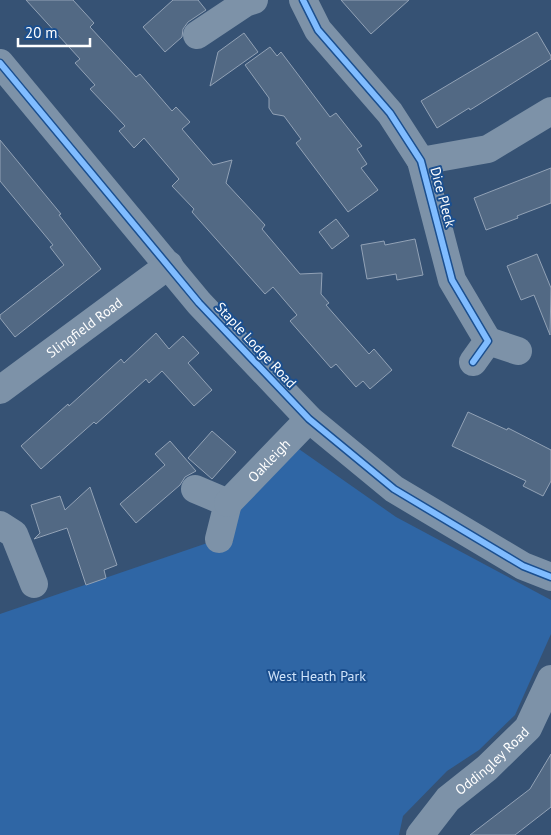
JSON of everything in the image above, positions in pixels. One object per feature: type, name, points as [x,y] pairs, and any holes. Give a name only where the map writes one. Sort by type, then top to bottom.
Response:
[{"type":"street","points":[[197,35],[244,3],[254,0]]},
{"type":"street","name":"Dice Pleck","points":[[303,0],[318,30],[390,113],[421,161],[452,280],[480,352],[518,350]]},
{"type":"street","name":"Staple Lodge Road","points":[[0,63],[199,303],[309,419],[394,489],[523,566],[551,577]]},
{"type":"street","name":"Dice Pleck","points":[[421,161],[488,149],[551,111]]},
{"type":"street","name":"Slingfield Road","points":[[0,390],[168,265]]},
{"type":"street","name":"Oakleigh","points":[[219,539],[228,503],[309,419]]},
{"type":"street","points":[[195,489],[228,503]]},
{"type":"street","points":[[0,525],[14,534],[34,584]]},
{"type":"street","name":"Oddingley Road","points":[[420,835],[448,799],[486,768],[528,728],[551,679]]},
{"type":"green space","name":"West Heath Park","points":[[296,447],[396,517],[551,600],[551,634],[515,715],[479,750],[447,771],[403,816],[399,835],[0,835],[0,614],[219,539],[233,542],[235,509]]},
{"type":"building","points":[[26,0],[73,0],[94,23],[90,27],[136,77],[140,74],[172,111],[176,107],[190,122],[182,129],[213,165],[232,160],[226,183],[265,225],[262,229],[300,274],[322,273],[321,294],[329,303],[326,305],[369,354],[374,349],[392,370],[370,389],[363,381],[356,387],[336,364],[331,368],[290,321],[297,315],[273,287],[265,294],[192,212],[194,209],[172,186],[179,179],[144,138],[134,148],[119,131],[125,126],[90,89],[95,85],[75,63],[80,59]]},
{"type":"building","points":[[173,0],[198,0],[206,10],[188,22],[183,29],[182,37],[165,52],[143,27]]},
{"type":"building","points":[[341,0],[409,0],[371,34]]},
{"type":"building","points":[[537,32],[551,59],[470,110],[469,108],[437,128],[421,101]]},
{"type":"building","points":[[244,33],[258,52],[210,86],[218,52]]},
{"type":"building","points":[[270,47],[277,56],[281,52],[330,117],[336,113],[362,146],[357,149],[367,164],[361,168],[378,190],[348,212],[296,143],[301,139],[284,116],[273,114],[269,108],[269,98],[245,65]]},
{"type":"building","points":[[0,140],[61,214],[59,215],[101,269],[15,337],[0,318],[0,315],[64,265],[50,247],[53,245],[0,181]]},
{"type":"building","points":[[551,168],[551,203],[486,230],[474,198]]},
{"type":"building","points":[[336,219],[349,236],[332,249],[319,232]]},
{"type":"building","points":[[415,239],[423,275],[397,280],[396,274],[367,279],[361,245],[384,241],[385,245]]},
{"type":"building","points":[[537,254],[551,288],[550,335],[534,295],[521,300],[507,266]]},
{"type":"building","points":[[156,333],[169,349],[183,336],[199,353],[188,363],[212,390],[194,406],[162,371],[149,383],[146,379],[96,424],[94,422],[41,469],[21,446],[121,359],[124,363]]},
{"type":"building","points":[[468,412],[507,430],[508,428],[551,450],[551,481],[543,496],[523,486],[526,481],[452,446]]},
{"type":"building","points":[[212,431],[236,452],[212,479],[188,458]]},
{"type":"building","points":[[170,441],[196,471],[185,477],[180,485],[136,523],[120,504],[165,465],[155,454]]},
{"type":"building","points":[[90,487],[117,565],[104,570],[106,578],[86,585],[67,528],[34,539],[40,533],[31,505],[60,496],[65,510]]},
{"type":"building","points":[[551,754],[551,807],[515,835],[470,835],[530,789]]},
{"type":"cycle path","points":[[303,0],[318,30],[390,113],[421,161],[452,280],[488,341],[473,362]]},
{"type":"cycle path","points":[[0,63],[199,303],[309,419],[394,489],[523,566],[551,577]]}]
